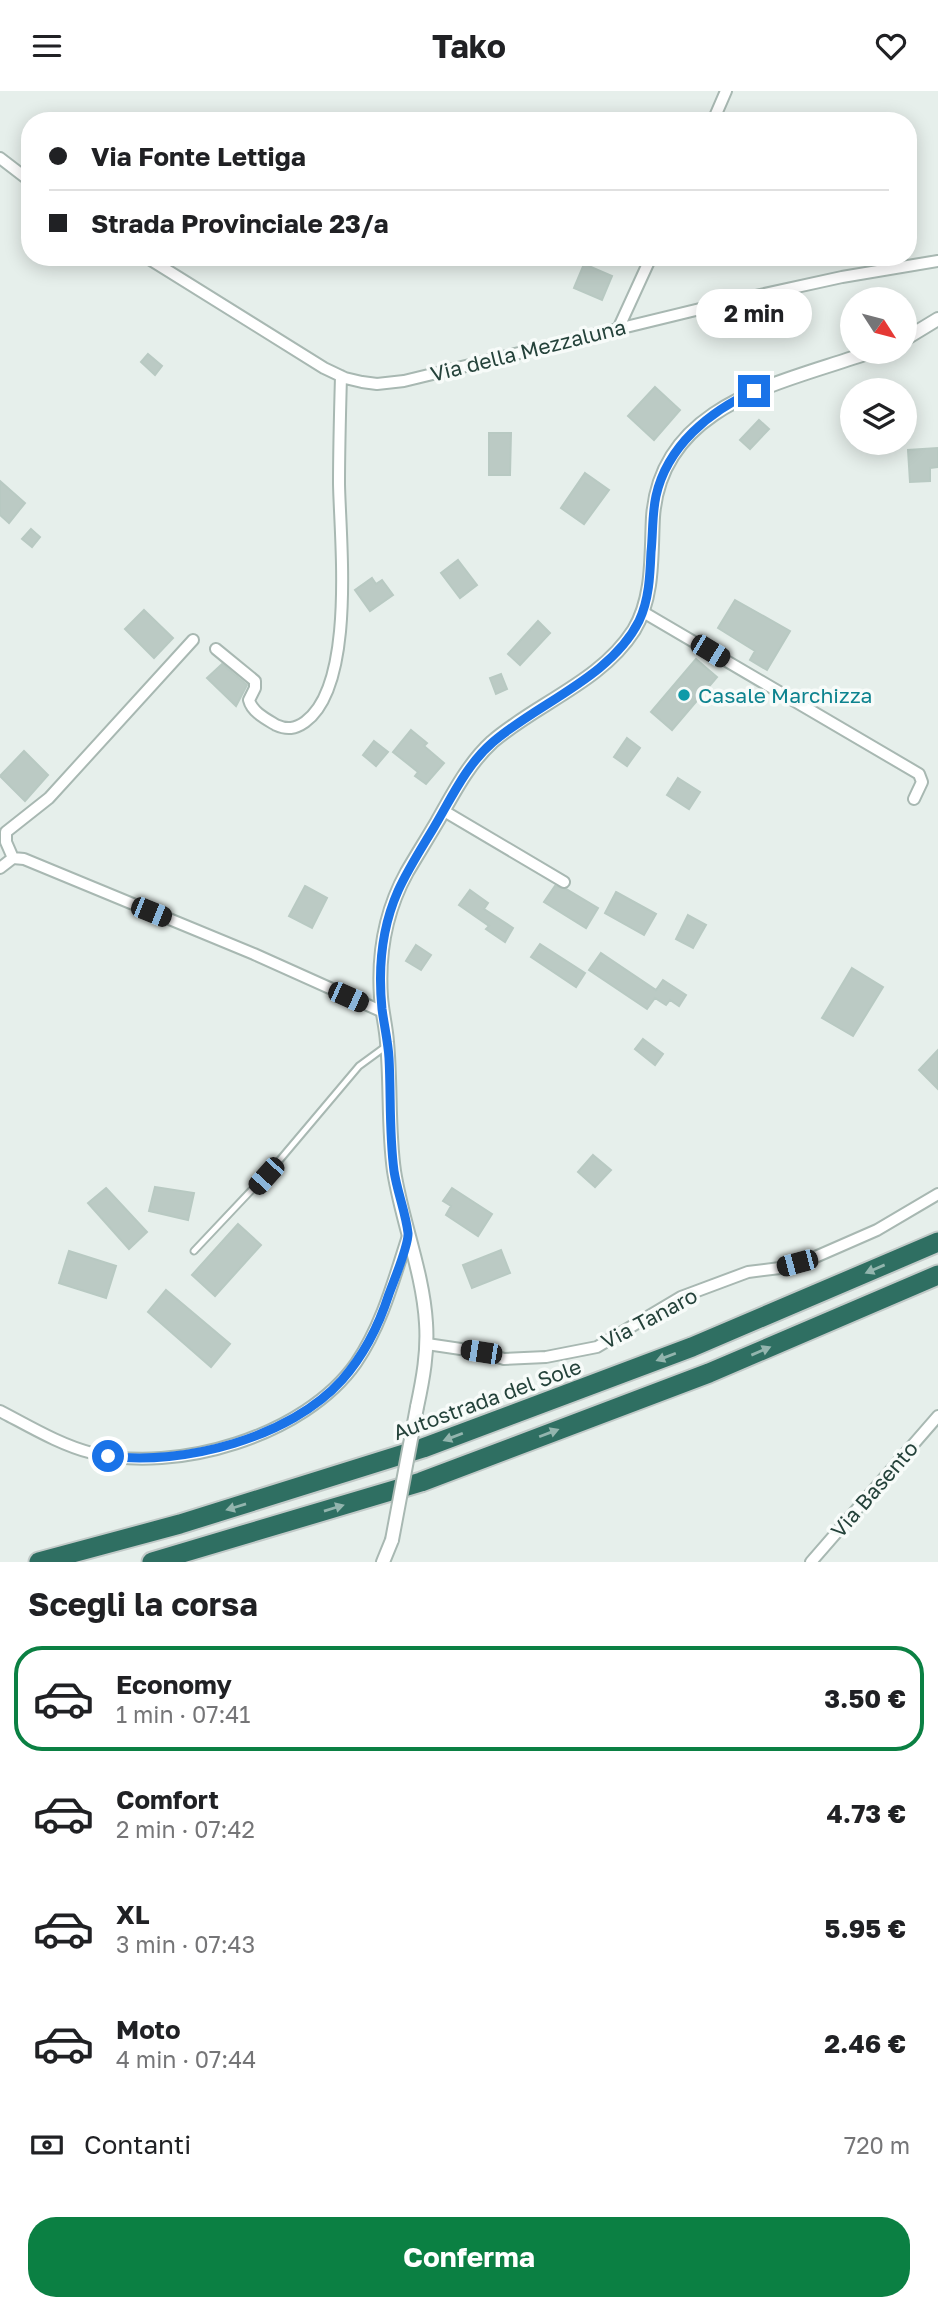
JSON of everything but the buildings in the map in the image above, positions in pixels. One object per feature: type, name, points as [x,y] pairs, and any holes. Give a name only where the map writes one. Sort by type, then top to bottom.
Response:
[{"type":"highway","name":"Autostrada del Sole","points":[[39,1562],[180,1524],[423,1448],[692,1347],[938,1242]]},
{"type":"highway","points":[[152,1562],[421,1482],[709,1373],[938,1275]]},
{"type":"street","points":[[717,112],[726,91]]},
{"type":"street","points":[[0,158],[21,174]]},
{"type":"street","name":"Via della Mezzaluna","points":[[917,264],[938,261]]},
{"type":"street","name":"Via della Mezzaluna","points":[[161,266],[341,376],[373,384],[404,381],[619,327],[842,277],[908,266]]},
{"type":"street","points":[[619,327],[647,266]]},
{"type":"street","points":[[917,332],[938,319]]},
{"type":"street","points":[[383,1562],[392,1540],[427,1344],[423,1300],[394,1168],[388,1046],[381,988],[383,947],[389,915],[406,875],[467,772],[484,750],[506,731],[606,662],[626,641],[643,612],[649,586],[657,493],[668,465],[685,441],[709,417],[743,396],[840,362]]},
{"type":"street","points":[[216,649],[255,681],[255,688],[249,700],[251,707],[278,726],[292,729],[302,724],[312,716],[323,699],[336,659],[341,615],[341,376]]},
{"type":"street","points":[[643,612],[919,774],[922,782],[914,799]]},
{"type":"street","points":[[13,858],[6,842],[6,832],[49,799],[193,640]]},
{"type":"street","points":[[444,811],[564,882]]},
{"type":"street","points":[[13,858],[30,862],[254,954],[383,1012]]},
{"type":"street","points":[[0,868],[13,858]]},
{"type":"street","name":"Via Tanaro","points":[[427,1344],[481,1352],[504,1359],[546,1357],[597,1347],[681,1297],[748,1272],[780,1268],[813,1258],[877,1230],[938,1194]]},
{"type":"street","points":[[0,1411],[76,1448],[123,1458],[185,1455],[224,1447],[259,1434],[318,1402],[350,1371],[379,1321],[408,1236]]},
{"type":"street","name":"Via Basento","points":[[811,1562],[938,1416]]},
{"type":"lane","points":[[194,1251],[278,1163],[359,1066],[388,1046]]},
{"type":"place","name":"Casale Marchizza","points":[[684,695]]},
{"type":"route","points":[[108,1456],[152,1458],[185,1455],[224,1447],[259,1434],[292,1418],[325,1397],[341,1382],[361,1355],[386,1303],[408,1236],[394,1168],[388,1046],[381,988],[384,936],[397,894],[455,791],[484,750],[594,671],[626,641],[639,621],[645,604],[649,586],[654,507],[664,472],[681,446],[702,423],[723,407],[754,391]]}]
